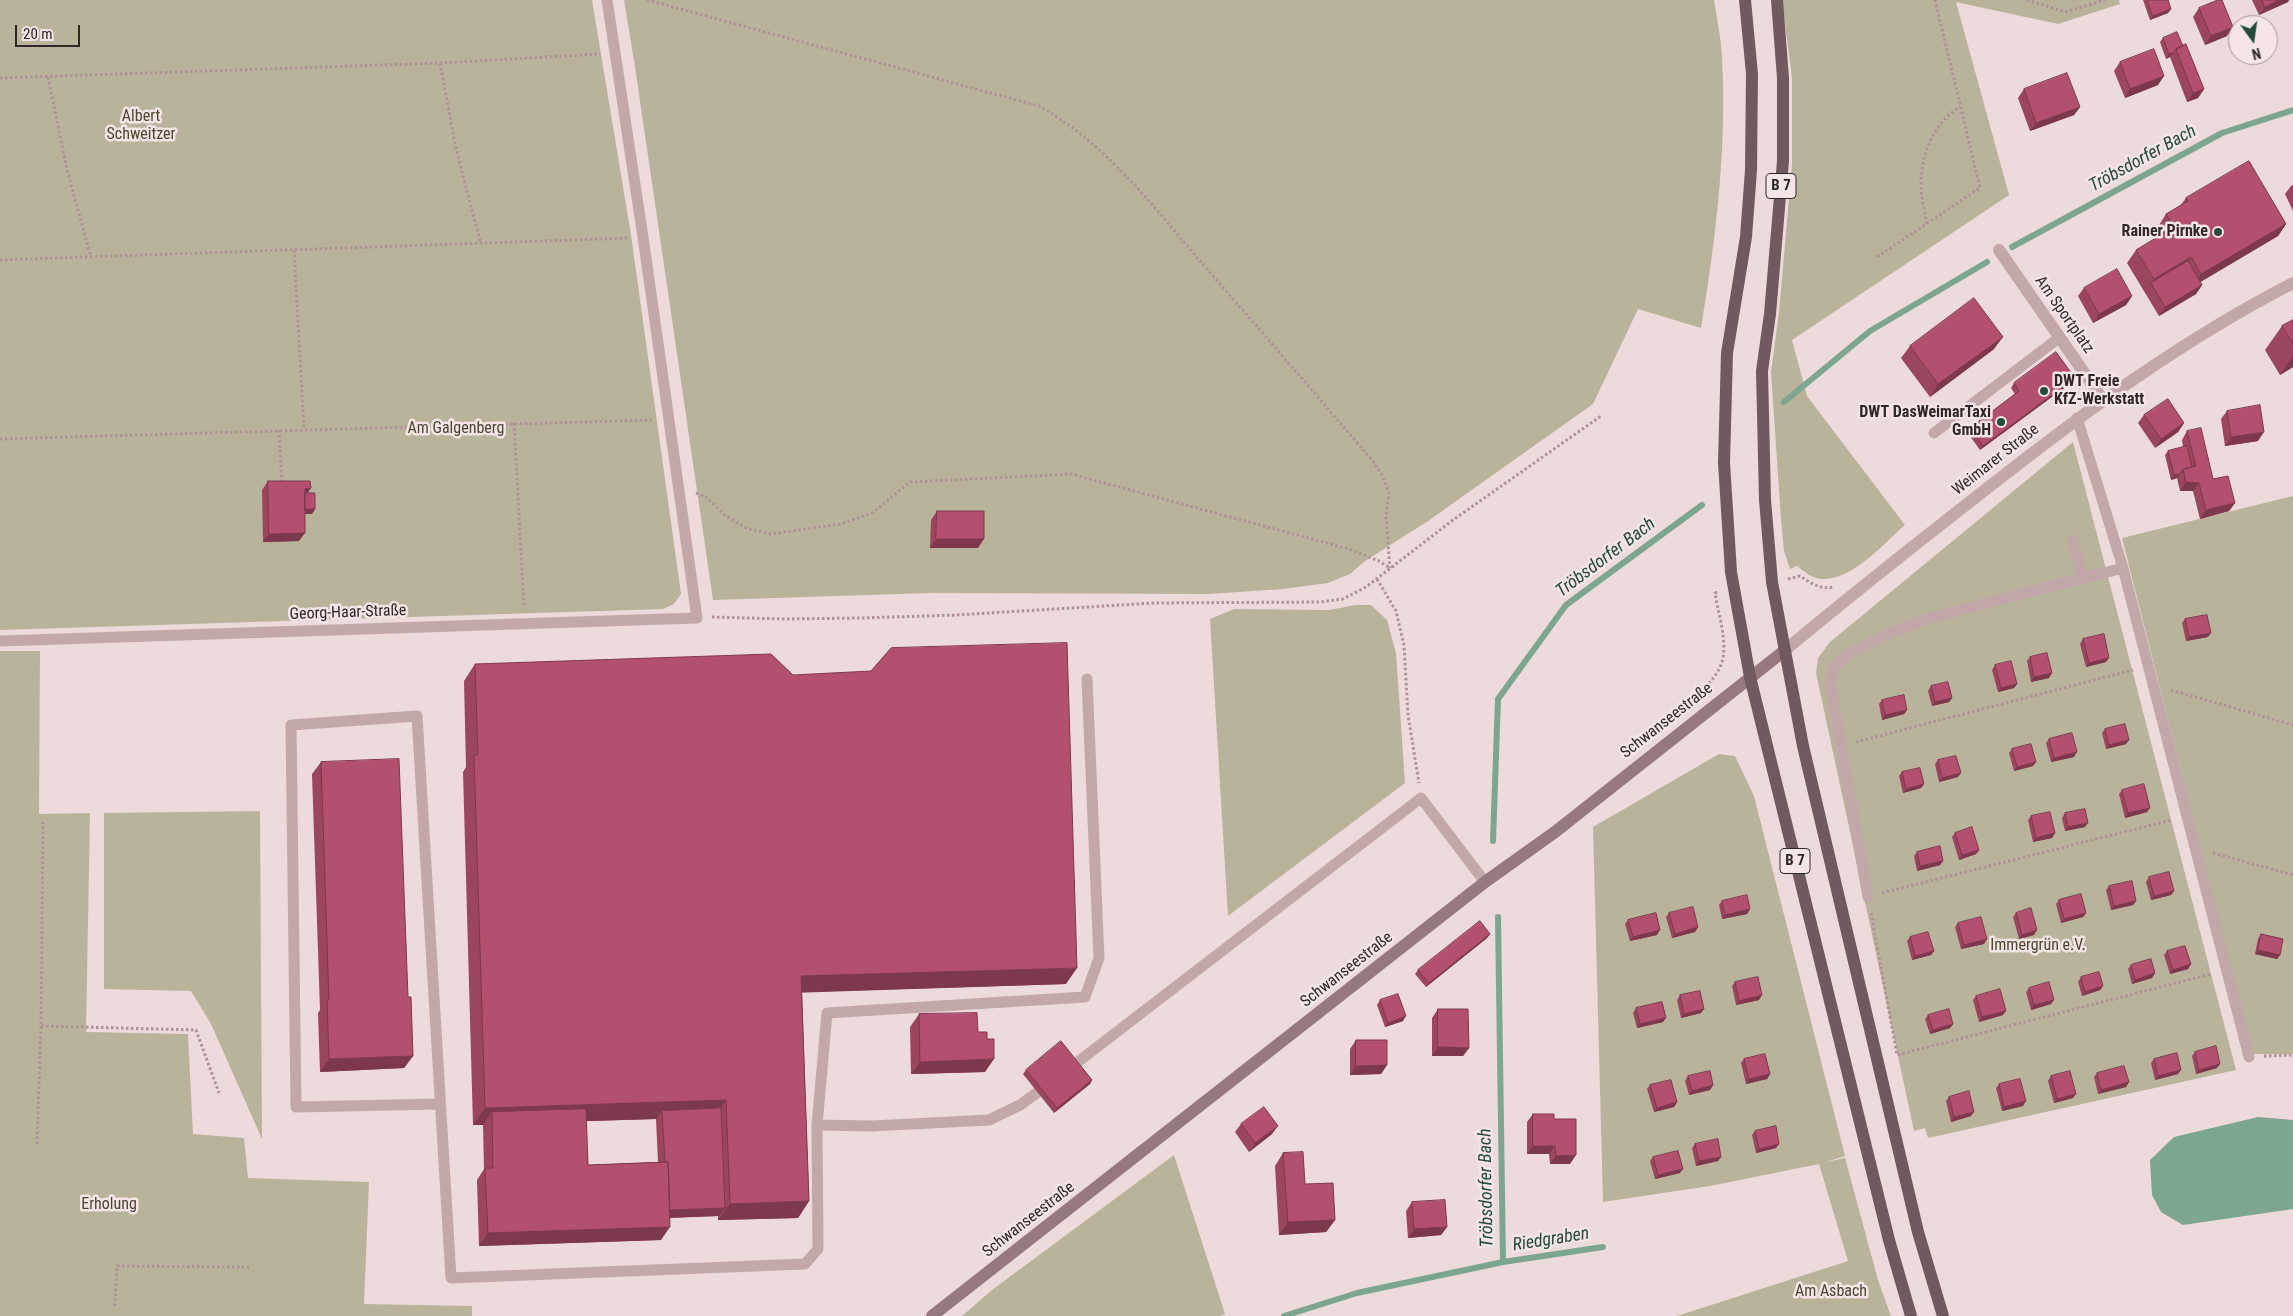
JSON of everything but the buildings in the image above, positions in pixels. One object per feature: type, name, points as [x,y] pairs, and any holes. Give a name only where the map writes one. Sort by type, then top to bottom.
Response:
[{"type":"main road","name":"B 7","points":[[1745,0],[1752,74],[1751,170],[1746,238],[1727,353],[1724,463],[1731,572],[1750,677],[1889,1240],[1911,1316]]},
{"type":"main road","name":"B 7","points":[[1776,0],[1783,78],[1783,161],[1770,314],[1762,371],[1765,500],[1772,582],[1804,746],[1918,1232],[1943,1316]]},
{"type":"street","name":"Am Sportplatz","points":[[1999,250],[2103,400]]},
{"type":"street","name":"Weimarer Straße","points":[[1784,651],[1852,594],[2077,418],[2184,344],[2293,283]]},
{"type":"street","name":"Schwanseestraße","points":[[932,1316],[1485,882],[1555,832],[1784,651]]},
{"type":"lane","points":[[608,0],[680,494],[696,618]]},
{"type":"lane","points":[[1934,433],[2060,337]]},
{"type":"lane","points":[[2077,418],[2123,568],[2248,1057]]},
{"type":"lane","points":[[2073,540],[2082,578]]},
{"type":"lane","points":[[1868,897],[1830,683],[1835,666],[1846,655],[1891,633],[1929,618],[2123,568]]},
{"type":"lane","name":"Georg-Haar-Straße","points":[[0,642],[696,618]]},
{"type":"lane","points":[[440,1104],[296,1107],[291,725],[417,716],[451,1278],[805,1264],[818,1249],[817,1125],[827,1013],[1085,996],[1099,958],[1087,679]]},
{"type":"lane","points":[[817,1125],[872,1126],[990,1120],[1020,1105],[1421,798],[1485,882]]},
{"type":"path","points":[[647,0],[1039,106],[1064,120],[1100,150],[1142,194],[1372,460],[1382,475],[1389,493],[1386,517],[1390,568]]},
{"type":"path","points":[[1877,257],[1980,188],[1934,0]]},
{"type":"path","points":[[2027,0],[2065,12],[2105,0]]},
{"type":"path","points":[[0,78],[440,63],[615,54]]},
{"type":"path","points":[[440,63],[456,149],[480,244]]},
{"type":"path","points":[[48,77],[67,170],[91,257]]},
{"type":"path","points":[[1927,224],[1921,186],[1925,158],[1934,132],[1946,115],[1960,107]]},
{"type":"path","points":[[0,260],[643,237]]},
{"type":"path","points":[[294,250],[304,429]]},
{"type":"path","points":[[696,618],[861,618],[956,615],[1154,603],[1320,602],[1343,599],[1366,587],[1453,520],[1601,416]]},
{"type":"path","points":[[0,439],[668,419]]},
{"type":"path","points":[[514,423],[525,623]]},
{"type":"path","points":[[279,430],[282,484]]},
{"type":"path","points":[[680,494],[696,492],[706,497],[725,515],[746,528],[770,534],[840,524],[872,513],[910,482],[1071,474],[1349,549],[1379,561],[1390,568]]},
{"type":"path","points":[[1377,579],[1396,610],[1404,645],[1408,715],[1421,798]]},
{"type":"path","points":[[1841,746],[2148,666]]},
{"type":"path","points":[[2153,684],[2293,725]]},
{"type":"path","points":[[2187,817],[1868,897],[1897,1055],[2226,970]]},
{"type":"path","points":[[37,1144],[41,1026],[43,822]]},
{"type":"path","points":[[2212,853],[2293,875]]},
{"type":"path","points":[[41,1026],[196,1030],[219,1093]]},
{"type":"path","points":[[2248,1057],[2293,1055]]},
{"type":"path","points":[[115,1306],[117,1266],[249,1267]]},
{"type":"green space","name":"Am Galgenberg","points":[[0,0],[592,0],[631,235],[681,594],[674,604],[663,609],[0,630]]},
{"type":"green space","points":[[624,0],[1714,0],[1722,56],[1722,159],[1716,227],[1701,328],[1638,309],[1593,404],[1428,521],[1365,561],[1350,574],[1328,583],[1283,589],[1209,594],[931,593],[713,600]]},
{"type":"green space","points":[[1782,0],[2119,0],[2120,4],[2058,24],[1956,2],[2009,195],[1792,340],[1807,396],[1905,525],[1858,566],[1836,577],[1825,579],[1813,577],[1797,566],[1790,569],[1784,551],[1781,519],[1771,372],[1779,312],[1792,164],[1792,78]]},
{"type":"green space","name":"Immergrün e.V.","points":[[2073,442],[2236,1070],[1928,1138],[1925,1128],[1914,1131],[1816,673],[1818,658],[1830,642]]},
{"type":"green space","points":[[2293,496],[2293,1054],[2252,1054],[2122,538]]},
{"type":"green space","points":[[1355,605],[1371,605],[1387,620],[1396,653],[1405,783],[1228,916],[1210,619],[1234,609],[1329,610]]},
{"type":"green space","name":"Erholung","points":[[0,651],[40,651],[39,814],[90,813],[86,1032],[188,1034],[193,1134],[244,1138],[248,1178],[369,1182],[364,1304],[472,1306],[472,1316],[0,1316]]},
{"type":"green space","name":"Am Asbach","points":[[1719,754],[1735,756],[1754,796],[1845,1156],[1826,1162],[1845,1158],[1878,1280],[1891,1316],[1677,1316],[1848,1261],[1819,1164],[1710,1186],[1603,1202],[1593,827]]},
{"type":"green space","points":[[260,811],[262,1139],[211,1024],[191,991],[104,989],[104,813]]},
{"type":"green space","points":[[1174,1155],[1225,1314],[1221,1316],[962,1316],[992,1290]]},
{"type":"shaded area","points":[[2258,1117],[2293,1120],[2293,1209],[2183,1225],[2161,1212],[2152,1195],[2150,1160],[2174,1137]]},
{"type":"waterway","name":"Tröbsdorfer Bach","points":[[2012,247],[2222,133],[2293,110]]},
{"type":"waterway","name":"Tröbsdorfer Bach","points":[[1784,402],[1870,331],[1987,262]]},
{"type":"waterway","name":"Tröbsdorfer Bach","points":[[1493,841],[1498,699],[1566,605],[1702,505]]},
{"type":"waterway","name":"Tröbsdorfer Bach","points":[[1498,917],[1503,1262]]},
{"type":"waterway","name":"Tröbsdorfer Bach","points":[[1284,1316],[1357,1293],[1503,1262],[1603,1247]]},
{"type":"place","name":"Rainer Pirnke","points":[[2218,232]]},
{"type":"place","name":"DWT Freie KfZ-Werkstatt","points":[[2044,391]]},
{"type":"place","name":"DWT DasWeimarTaxi GmbH","points":[[2001,422]]},
{"type":"park label","name":"Albert Schweitzer","points":[[141,126]]},
{"type":"water label","name":"Riedgraben","points":[[1551,1240]]}]
